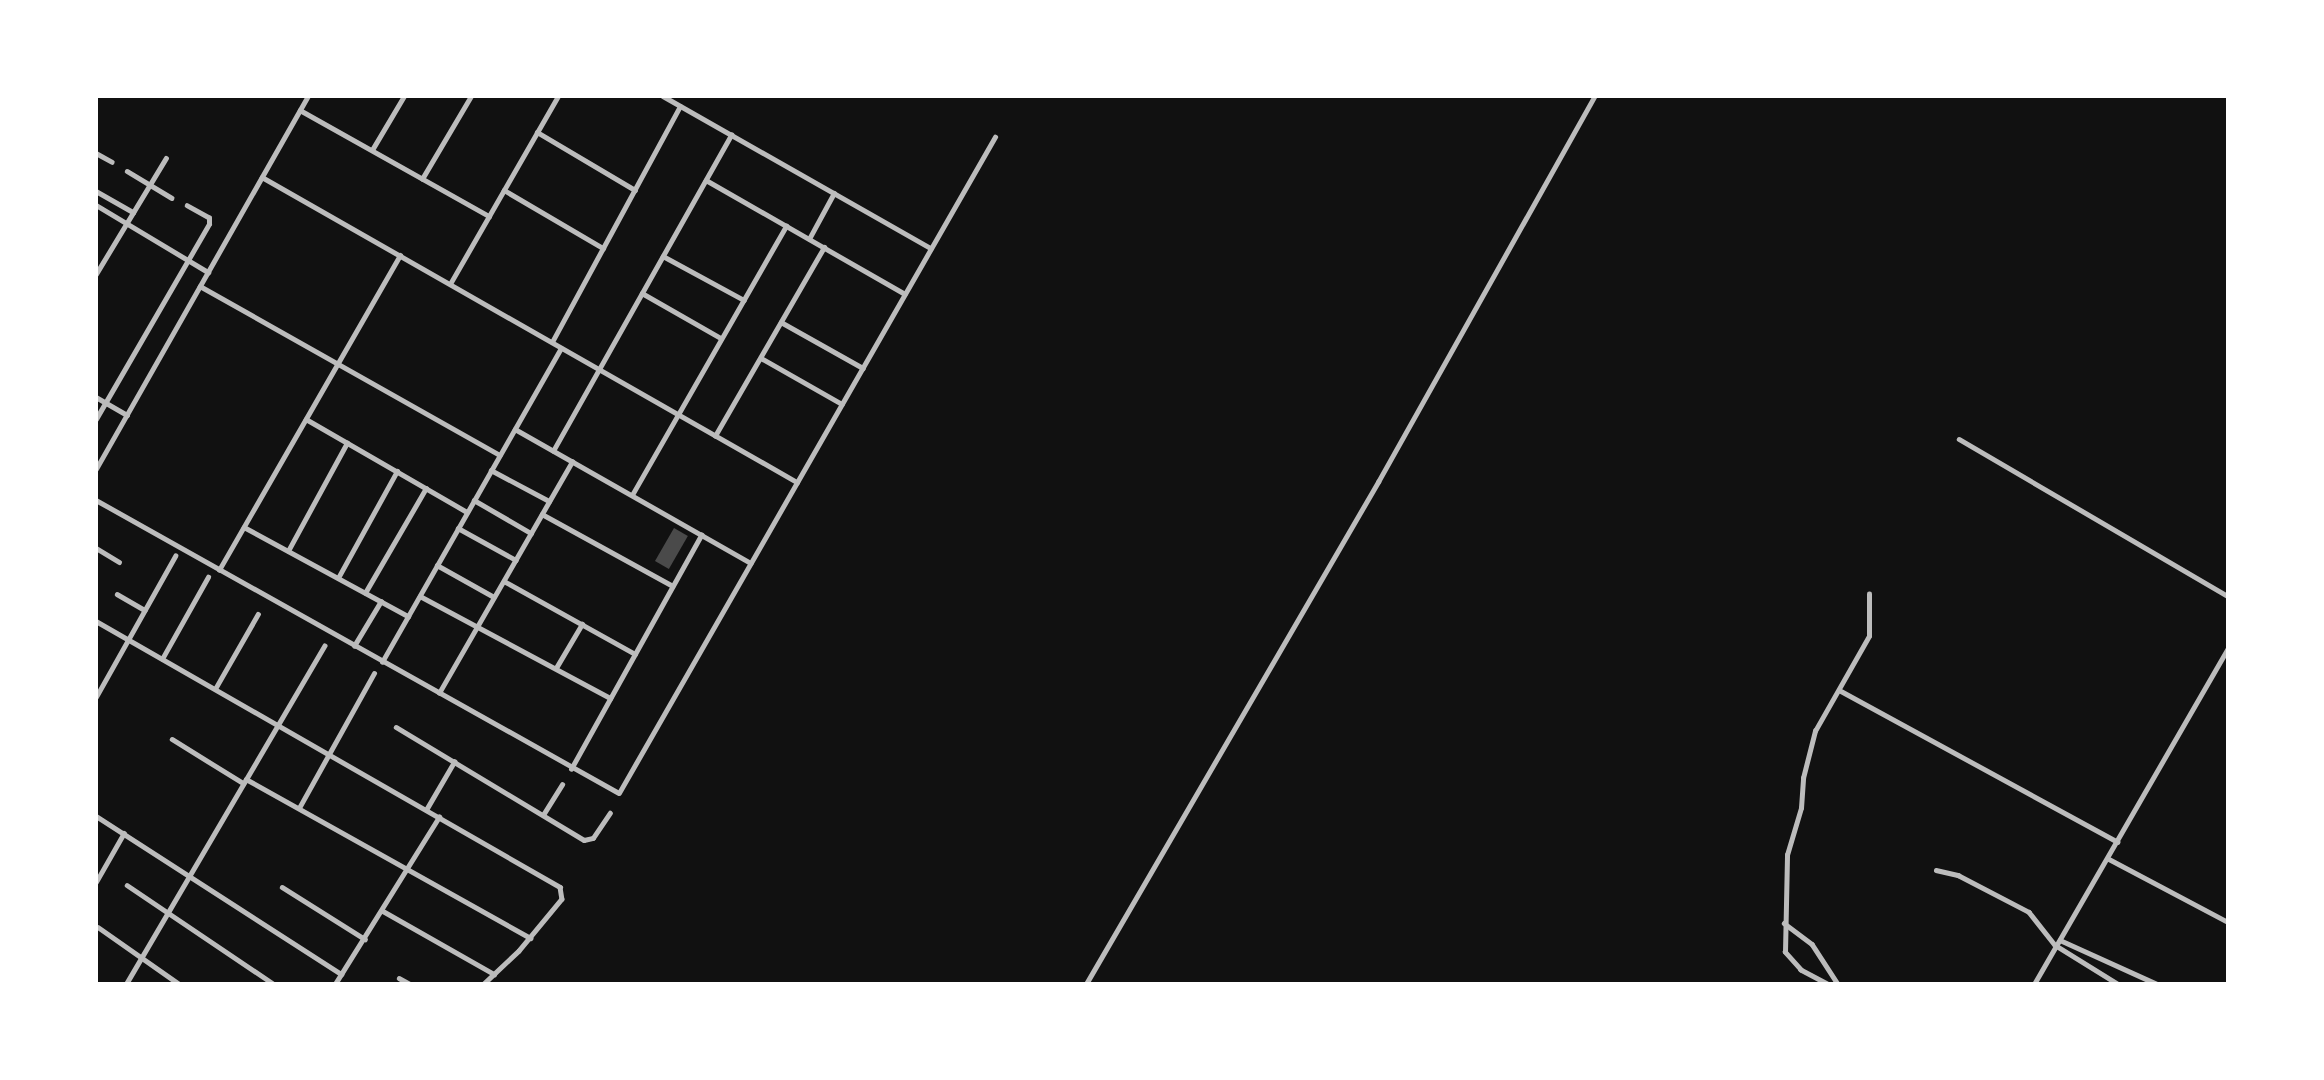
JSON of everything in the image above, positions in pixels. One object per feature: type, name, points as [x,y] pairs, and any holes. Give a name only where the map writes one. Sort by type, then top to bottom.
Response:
[{"type":"street","points":[[96,469],[308,96]]},
{"type":"street","points":[[372,150],[404,96]]},
{"type":"street","points":[[422,179],[471,96]]},
{"type":"street","points":[[450,284],[558,96]]},
{"type":"street","points":[[663,96],[931,248]]},
{"type":"street","points":[[1086,984],[1378,482],[1595,96]]},
{"type":"street","points":[[552,342],[681,106]]},
{"type":"street","points":[[300,110],[489,216]]},
{"type":"street","points":[[537,132],[635,190]]},
{"type":"street","points":[[553,451],[731,135]]},
{"type":"street","points":[[96,500],[614,793],[622,790],[995,137]]},
{"type":"street","points":[[96,153],[112,162]]},
{"type":"street","points":[[96,274],[166,158]]},
{"type":"street","points":[[127,172],[172,198]]},
{"type":"street","points":[[262,177],[797,482]]},
{"type":"street","points":[[706,180],[905,294]]},
{"type":"street","points":[[504,190],[603,248]]},
{"type":"street","points":[[96,191],[133,212]]},
{"type":"street","points":[[809,239],[834,193]]},
{"type":"street","points":[[96,205],[208,272]]},
{"type":"street","points":[[96,419],[211,220],[187,206]]},
{"type":"street","points":[[632,495],[786,226]]},
{"type":"street","points":[[715,436],[824,247]]},
{"type":"street","points":[[219,570],[400,255]]},
{"type":"street","points":[[663,256],[744,299]]},
{"type":"street","points":[[200,286],[500,455]]},
{"type":"street","points":[[642,293],[722,338]]},
{"type":"street","points":[[781,322],[863,368]]},
{"type":"street","points":[[382,662],[561,348]]},
{"type":"street","points":[[761,358],[842,404]]},
{"type":"street","points":[[96,397],[127,415]]},
{"type":"street","points":[[306,419],[467,512]]},
{"type":"street","points":[[515,429],[751,563]]},
{"type":"street","points":[[1959,439],[2228,596]]},
{"type":"street","points":[[288,551],[347,443]]},
{"type":"street","points":[[439,693],[572,462]]},
{"type":"street","points":[[491,470],[550,502]]},
{"type":"street","points":[[338,578],[397,471]]},
{"type":"street","points":[[365,593],[426,488]]},
{"type":"street","points":[[474,500],[531,533]]},
{"type":"street","points":[[542,514],[673,586]]},
{"type":"street","points":[[244,527],[408,616]]},
{"type":"street","points":[[458,528],[516,560]]},
{"type":"street","points":[[571,769],[701,535]]},
{"type":"street","points":[[96,548],[119,562]]},
{"type":"street","points":[[96,697],[174,556]]},
{"type":"street","points":[[437,565],[494,597]]},
{"type":"street","points":[[162,659],[208,577]]},
{"type":"street","points":[[504,580],[635,654]]},
{"type":"street","points":[[117,594],[145,610]]},
{"type":"street","points":[[1828,984],[1787,956],[1784,923],[1787,848],[1801,808],[1804,771],[1818,723],[1841,691],[1869,636],[1869,594]]},
{"type":"street","points":[[420,596],[610,698]]},
{"type":"street","points":[[354,646],[381,601]]},
{"type":"street","points":[[215,689],[258,614]]},
{"type":"street","points":[[96,621],[563,891],[562,899],[531,938],[484,984]]},
{"type":"street","points":[[556,668],[582,624]]},
{"type":"street","points":[[126,984],[324,646]]},
{"type":"street","points":[[2034,984],[2109,859],[2228,648]]},
{"type":"street","points":[[299,808],[374,673]]},
{"type":"street","points":[[1841,691],[2118,842]]},
{"type":"street","points":[[396,727],[587,841],[610,813]]},
{"type":"street","points":[[172,738],[244,781],[299,808],[531,938]]},
{"type":"street","points":[[426,810],[454,762]]},
{"type":"street","points":[[543,816],[562,785]]},
{"type":"street","points":[[96,816],[341,974]]},
{"type":"street","points":[[338,983],[341,974],[409,870],[439,817]]},
{"type":"street","points":[[96,882],[124,833]]},
{"type":"street","points":[[2109,859],[2228,922]]},
{"type":"street","points":[[1936,870],[1958,875],[2029,912],[2057,942],[2118,984]]},
{"type":"street","points":[[127,885],[168,910],[274,984]]},
{"type":"street","points":[[282,887],[365,939]]},
{"type":"street","points":[[383,911],[494,974]]},
{"type":"street","points":[[1784,923],[1812,944],[1838,984]]},
{"type":"street","points":[[98,927],[179,984]]},
{"type":"street","points":[[2057,942],[2157,984]]},
{"type":"street","points":[[399,978],[410,984]]},
{"type":"building","points":[[674,528],[688,536],[669,569],[655,561]]}]
